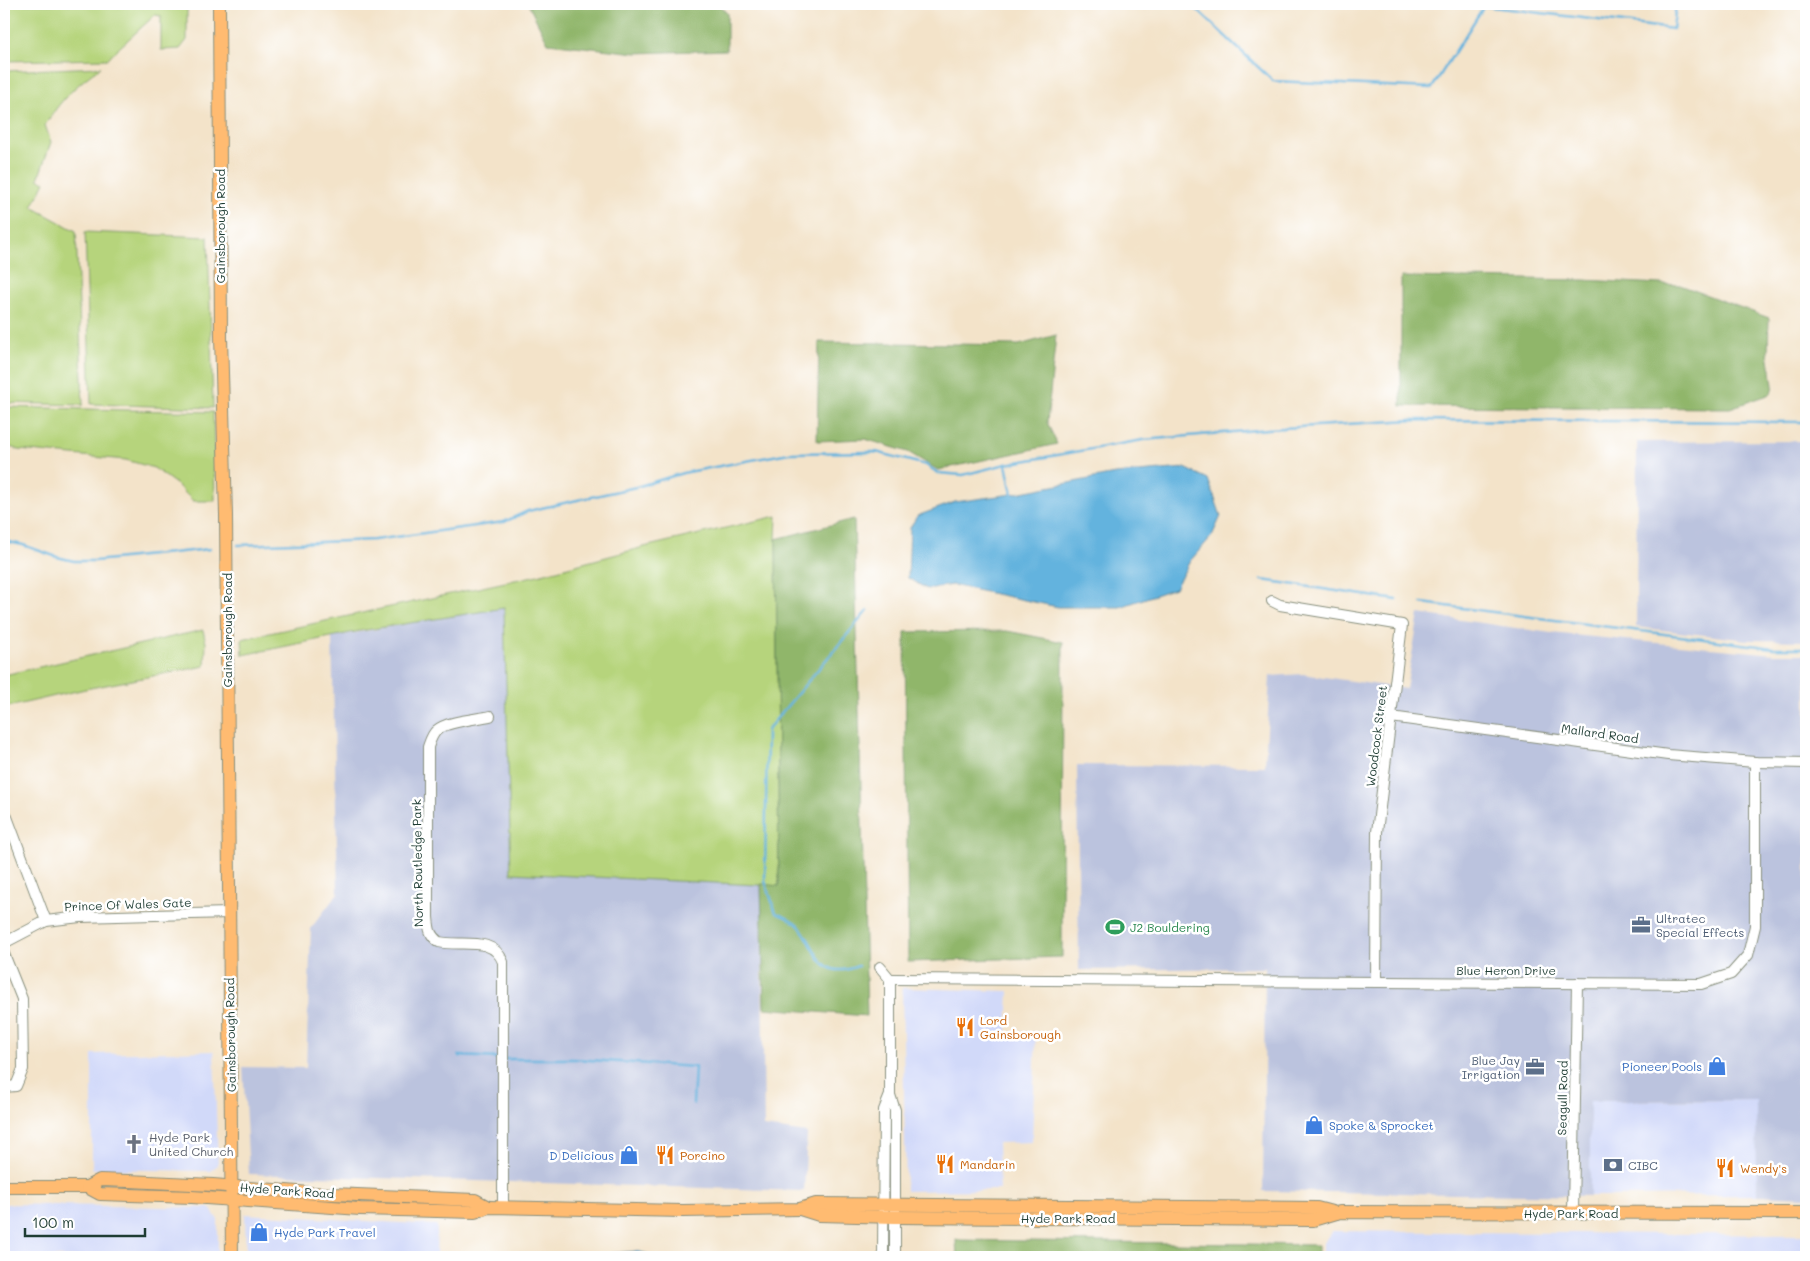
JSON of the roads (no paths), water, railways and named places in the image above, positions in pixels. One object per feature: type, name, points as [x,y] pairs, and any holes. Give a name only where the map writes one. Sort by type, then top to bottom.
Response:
[{"type":"main road","name":"Gainsborough Road","points":[[219,4],[221,337],[226,515],[232,1257]]},
{"type":"main road","name":"Hyde Park Road","points":[[4,1187],[87,1187],[100,1180],[232,1186],[310,1193],[475,1200],[488,1206],[504,1207],[683,1211],[800,1209],[816,1204],[889,1211],[1317,1208],[1336,1213],[1806,1213]]},
{"type":"main road","name":"Hyde Park Road","points":[[87,1187],[100,1194],[192,1197],[360,1209],[475,1212],[488,1206]]},
{"type":"street","name":"Woodcock Street","points":[[1272,601],[1280,605],[1402,625],[1377,832],[1376,982]]},
{"type":"street","name":"North Routledge Park","points":[[490,716],[447,725],[437,730],[428,748],[428,917],[432,938],[439,942],[491,946],[500,955],[503,962],[504,1207]]},
{"type":"street","name":"Mallard Road","points":[[1391,717],[1668,755],[1754,762],[1806,763]]},
{"type":"street","name":"Blue Heron Drive","points":[[890,979],[1701,984],[1731,974],[1748,955],[1755,926],[1754,762]]},
{"type":"street","points":[[4,813],[46,921]]},
{"type":"street","name":"Prince Of Wales Gate","points":[[4,943],[46,921],[80,917],[229,913]]},
{"type":"street","points":[[4,954],[22,999],[23,1069],[16,1086],[4,1087]]},
{"type":"street","points":[[880,967],[890,979],[890,1096],[895,1110],[889,1211],[883,1257]]},
{"type":"street","name":"Seagull Road","points":[[1573,1213],[1577,983]]},
{"type":"street","points":[[889,1211],[895,1257]]},
{"type":"water","points":[[1185,468],[1208,479],[1221,516],[1212,536],[1190,561],[1175,588],[1120,607],[1058,607],[952,585],[927,589],[908,578],[910,528],[917,516],[955,502],[1012,494],[1115,474]]},
{"type":"water","points":[[637,1251],[658,1257],[589,1257],[614,1253]]},
{"type":"waterway","points":[[1191,4],[1273,81],[1432,88],[1484,6],[1673,29],[1676,4]]},
{"type":"waterway","points":[[238,545],[374,540],[504,522],[528,511],[636,487],[683,473],[789,453],[876,452],[926,465],[938,473],[963,475],[1006,464],[1143,440],[1268,429],[1411,420],[1806,422]]},
{"type":"waterway","points":[[1006,464],[1012,494]]},
{"type":"waterway","points":[[4,541],[74,561],[95,561],[210,549]]},
{"type":"waterway","points":[[1262,580],[1397,600]]},
{"type":"waterway","points":[[1422,603],[1774,648],[1806,648]]},
{"type":"waterway","points":[[858,966],[845,970],[835,970],[827,966],[815,953],[799,926],[776,913],[765,881],[767,730],[868,610]]},
{"type":"waterway","points":[[459,1056],[500,1058]]},
{"type":"waterway","points":[[506,1059],[574,1059],[695,1067],[693,1104]]},
{"type":"place","name":"Ultratec Special Effects","points":[[1641,925]]},
{"type":"place","name":"J2 Bouldering","points":[[1115,927]]},
{"type":"place","name":"Lord Gainsborough","points":[[965,1027]]},
{"type":"place","name":"Pioneer Pools","points":[[1717,1066]]},
{"type":"place","name":"Blue Jay Irrigation","points":[[1535,1067]]},
{"type":"place","name":"Spoke & Sprocket","points":[[1314,1125]]},
{"type":"place","name":"Hyde Park United Church","points":[[134,1144]]},
{"type":"place","name":"D Delicious","points":[[629,1155]]},
{"type":"place","name":"Porcino","points":[[665,1155]]},
{"type":"place","name":"Mandarin","points":[[945,1164]]},
{"type":"place","name":"CIBC","points":[[1613,1165]]},
{"type":"place","name":"Wendy's","points":[[1725,1168]]},
{"type":"place","name":"Hyde Park Travel","points":[[259,1232]]}]
